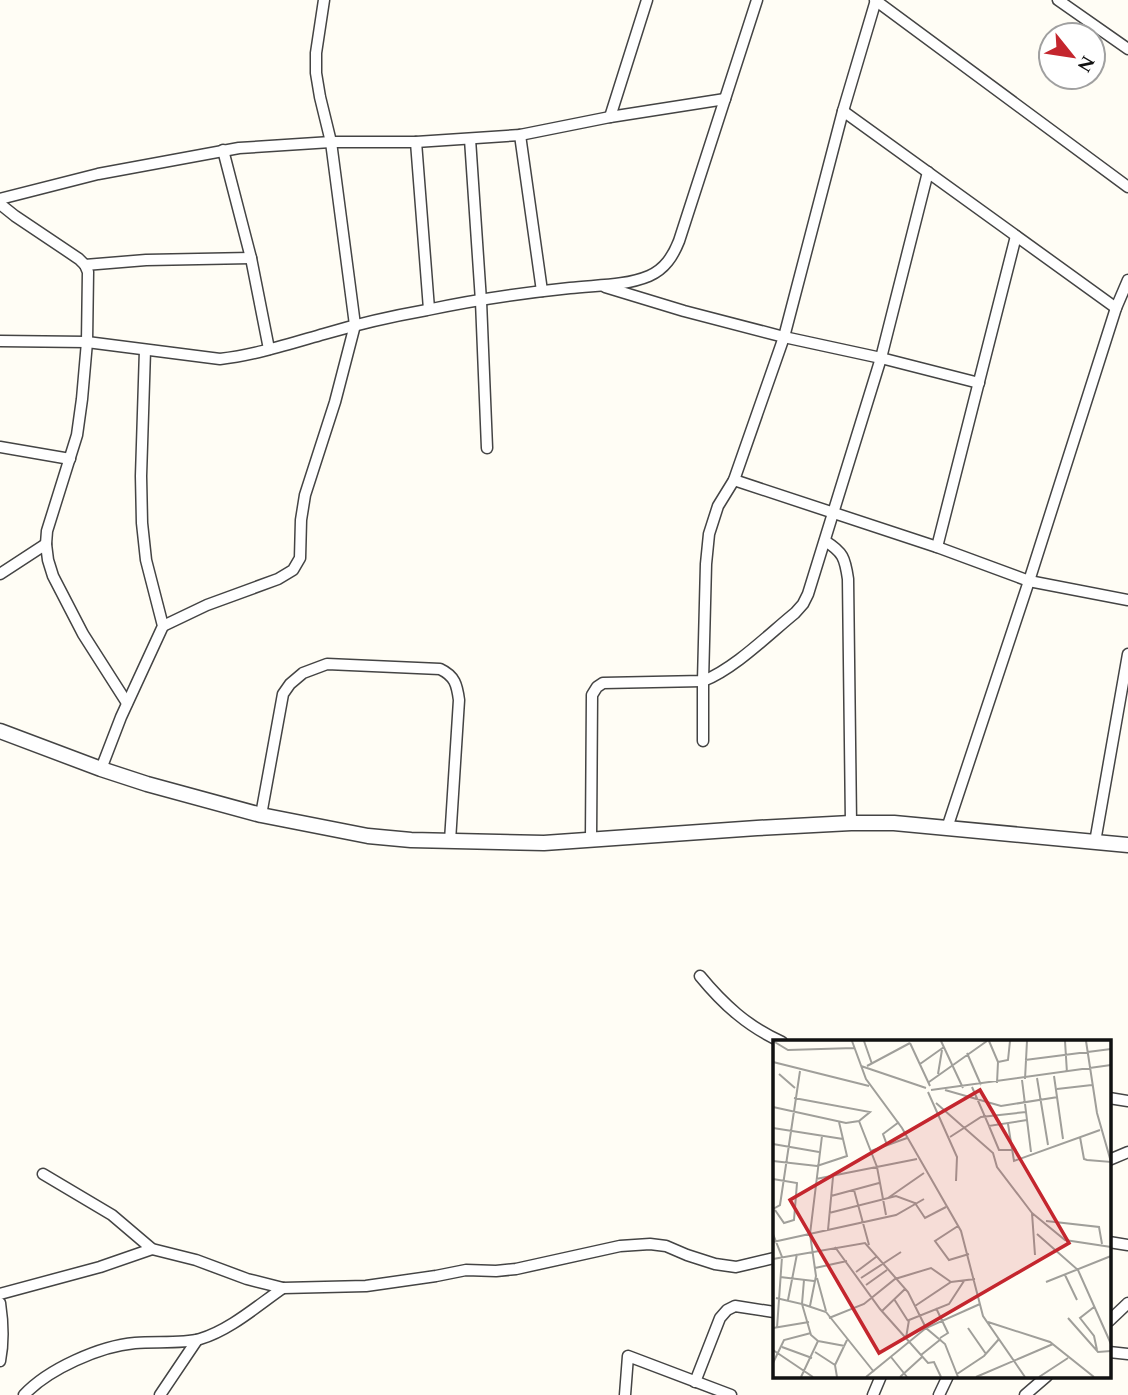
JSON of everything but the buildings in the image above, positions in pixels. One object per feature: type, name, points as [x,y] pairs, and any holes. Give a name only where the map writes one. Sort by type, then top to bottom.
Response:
[{"type":"street","points":[[163,626],[207,605],[278,579],[293,570],[300,558],[305,495],[335,401],[355,325],[331,142],[316,73],[316,53],[324,0]]},
{"type":"street","points":[[610,117],[647,0]]},
{"type":"street","points":[[0,341],[87,342],[220,359],[242,357],[355,325],[429,309],[542,291],[626,283],[649,276],[663,268],[673,257],[680,241],[757,0]]},
{"type":"street","points":[[703,741],[702,681],[709,534],[718,506],[734,480],[784,337],[843,111],[876,0],[1128,187]]},
{"type":"street","points":[[1058,0],[1128,49]]},
{"type":"street","points":[[0,202],[98,174],[223,150],[331,142],[416,142],[520,135],[610,117],[725,99]]},
{"type":"street","points":[[843,111],[1116,308]]},
{"type":"street","points":[[520,135],[542,291]]},
{"type":"street","points":[[470,139],[487,448]]},
{"type":"street","points":[[416,142],[429,309]]},
{"type":"street","points":[[223,150],[251,258],[269,349]]},
{"type":"street","points":[[591,840],[592,695],[597,687],[603,682],[702,681],[713,677],[730,666],[803,604],[881,358],[928,172]]},
{"type":"street","points":[[0,202],[15,216],[79,259],[88,272],[87,342],[77,435],[47,531],[46,544],[53,576],[83,634],[127,704]]},
{"type":"street","points":[[937,547],[1016,236]]},
{"type":"street","points":[[85,265],[145,260],[251,258]]},
{"type":"street","points":[[947,828],[1116,308],[1128,280]]},
{"type":"street","points":[[597,284],[684,311],[784,337],[979,383]]},
{"type":"street","points":[[101,769],[163,626],[146,560],[142,523],[145,350]]},
{"type":"street","points":[[0,447],[70,459]]},
{"type":"street","points":[[734,480],[937,547],[1029,581],[1128,600]]},
{"type":"street","points":[[825,541],[844,556],[848,579],[851,823]]},
{"type":"street","points":[[0,574],[46,544]]},
{"type":"street","points":[[1095,842],[1123,710],[1128,654]]},
{"type":"street","points":[[261,815],[283,694],[289,684],[303,673],[327,664],[440,669],[453,678],[459,700],[450,841]]},
{"type":"street","points":[[0,732],[148,784],[261,815],[368,836],[411,840],[544,843],[757,828],[894,823],[1128,845]]},
{"type":"street","points":[[701,976],[717,996],[739,1016],[765,1034],[780,1040]]},
{"type":"street","points":[[1110,1098],[1128,1101]]},
{"type":"street","points":[[1110,1160],[1128,1152]]},
{"type":"street","points":[[43,1174],[112,1215],[152,1250],[196,1260],[283,1289],[366,1286],[466,1270],[516,1269],[620,1246],[650,1244],[666,1246],[715,1264],[736,1268],[773,1259]]},
{"type":"street","points":[[1110,1242],[1128,1245]]},
{"type":"street","points":[[0,1294],[152,1250]]},
{"type":"street","points":[[24,1395],[50,1374],[92,1353],[132,1343],[197,1340],[216,1332],[283,1289]]},
{"type":"street","points":[[0,1303],[3,1321],[0,1361]]},
{"type":"street","points":[[1110,1320],[1128,1303]]},
{"type":"street","points":[[695,1382],[720,1318],[727,1310],[735,1306],[773,1312]]},
{"type":"street","points":[[160,1395],[197,1340]]},
{"type":"street","points":[[1110,1352],[1128,1354]]},
{"type":"street","points":[[625,1395],[628,1356],[731,1395]]},
{"type":"street","points":[[873,1395],[880,1378]]},
{"type":"street","points":[[939,1395],[947,1378]]},
{"type":"street","points":[[1025,1395],[1045,1378]]}]
